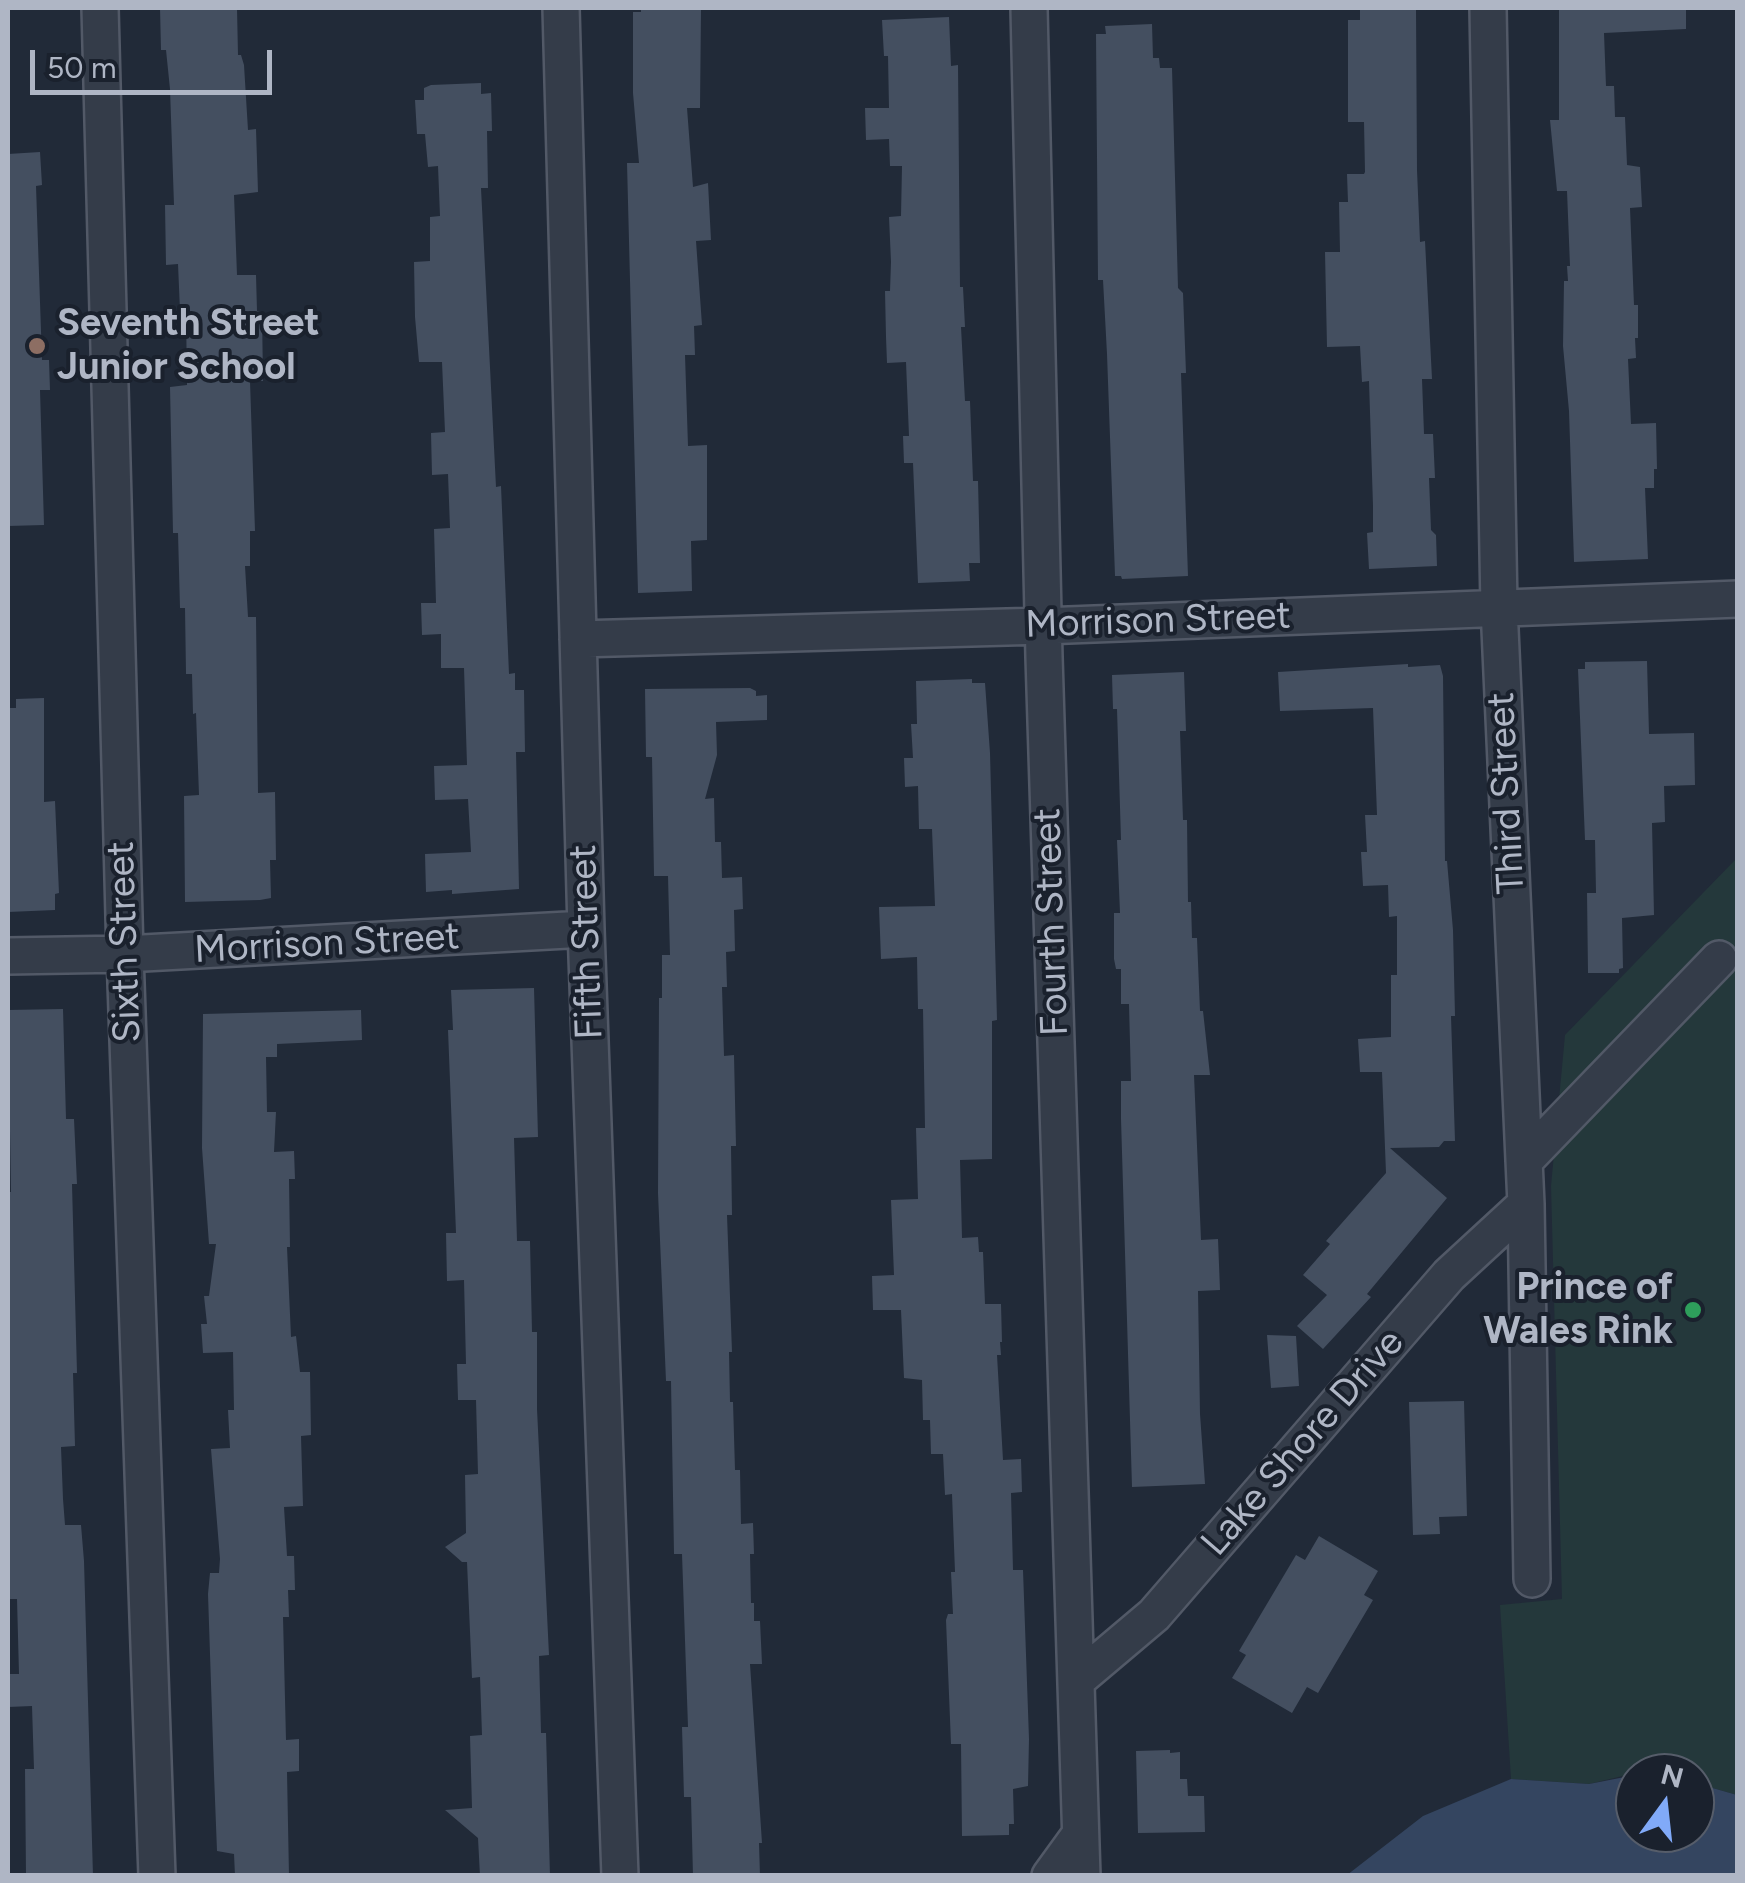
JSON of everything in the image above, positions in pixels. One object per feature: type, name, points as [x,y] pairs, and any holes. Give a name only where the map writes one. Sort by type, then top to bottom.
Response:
[{"type":"street","name":"Sixth Street","points":[[100,8],[125,954],[158,1876]]},
{"type":"street","name":"Fifth Street","points":[[561,8],[586,929],[620,1876]]},
{"type":"street","name":"Fourth Street","points":[[1029,8],[1043,626],[1082,1876]]},
{"type":"street","name":"Third Street","points":[[1488,8],[1499,606],[1526,1204],[1532,1579]]},
{"type":"street","name":"Morrison Street","points":[[578,639],[1043,626],[1738,599]]},
{"type":"street","name":"Morrison Street","points":[[8,956],[125,954],[586,929]]},
{"type":"street","points":[[1524,1160],[1719,958]]},
{"type":"street","name":"Lake Shore Drive","points":[[1077,1680],[1154,1616],[1450,1274],[1526,1204]]},
{"type":"street","points":[[1050,1876],[1079,1836]]},
{"type":"green space","points":[[1737,858],[1737,1795],[1715,1789],[1715,1753],[1615,1753],[1615,1778],[1589,1784],[1511,1779],[1500,1605],[1562,1599],[1551,1186],[1565,1035]]},
{"type":"water","points":[[1511,1779],[1589,1784],[1615,1779],[1615,1853],[1715,1853],[1715,1789],[1737,1795],[1737,1875],[1347,1875],[1423,1816]]},
{"type":"building","points":[[160,8],[237,8],[238,55],[244,65],[248,130],[256,129],[258,192],[234,195],[237,275],[256,275],[257,311],[262,311],[263,381],[250,381],[255,531],[250,531],[250,566],[245,566],[248,617],[256,617],[258,793],[275,792],[276,860],[270,860],[271,898],[260,900],[185,902],[184,796],[199,795],[196,713],[193,714],[192,674],[186,674],[185,608],[180,608],[178,533],[173,533],[170,387],[187,385],[186,311],[180,311],[178,264],[166,265],[165,205],[174,205],[170,89],[166,50],[161,50]]},
{"type":"building","points":[[641,8],[701,8],[700,108],[687,108],[693,187],[708,183],[711,240],[696,241],[702,325],[694,326],[695,355],[685,355],[688,446],[707,445],[707,540],[691,541],[692,591],[638,593],[627,163],[639,163],[633,93],[633,12],[641,12]]},
{"type":"building","points":[[1360,8],[1416,8],[1420,242],[1425,241],[1432,379],[1422,379],[1424,434],[1433,434],[1435,478],[1429,478],[1437,566],[1369,569],[1367,533],[1373,532],[1373,506],[1369,381],[1362,382],[1360,346],[1327,347],[1325,252],[1340,252],[1339,202],[1348,202],[1347,174],[1365,172],[1364,122],[1348,122],[1348,20],[1360,20]]},
{"type":"building","points":[[1559,8],[1686,8],[1686,29],[1604,33],[1606,86],[1614,86],[1615,117],[1625,117],[1627,165],[1640,167],[1642,207],[1630,208],[1638,338],[1636,358],[1628,359],[1631,424],[1656,423],[1654,488],[1645,488],[1648,559],[1574,562],[1563,346],[1564,281],[1568,281],[1570,266],[1567,191],[1557,191],[1550,120],[1559,120]]},
{"type":"building","points":[[949,17],[951,66],[958,65],[960,287],[965,327],[961,327],[965,401],[970,401],[973,481],[978,481],[980,563],[969,563],[970,581],[918,583],[913,463],[904,463],[903,436],[909,436],[906,362],[887,363],[886,337],[885,291],[890,291],[891,262],[889,217],[901,216],[902,166],[890,166],[889,139],[866,140],[865,108],[889,108],[888,56],[884,56],[882,20]]},
{"type":"building","points":[[1152,24],[1153,58],[1159,58],[1160,68],[1172,68],[1178,288],[1183,293],[1186,373],[1181,373],[1188,576],[1122,579],[1115,576],[1103,280],[1098,280],[1096,34],[1106,34],[1105,26]]},
{"type":"building","points":[[481,83],[481,94],[491,93],[488,188],[481,188],[496,487],[501,486],[509,674],[515,673],[515,690],[524,690],[525,752],[516,752],[519,889],[452,894],[452,890],[426,892],[425,854],[471,852],[468,799],[435,800],[434,766],[467,765],[464,668],[441,668],[441,634],[422,635],[421,603],[436,603],[434,529],[450,528],[448,474],[432,475],[431,433],[445,432],[442,362],[419,362],[415,317],[414,262],[430,261],[430,217],[440,216],[438,166],[428,167],[425,134],[417,134],[415,100],[424,100],[424,88],[431,85]]},
{"type":"building","points":[[40,152],[42,185],[36,186],[42,360],[49,360],[50,390],[40,390],[44,525],[8,526],[8,154]]},
{"type":"building","points":[[1647,661],[1649,734],[1694,733],[1695,785],[1664,786],[1665,822],[1652,823],[1654,915],[1622,918],[1623,968],[1619,973],[1588,973],[1587,893],[1596,893],[1595,840],[1585,840],[1578,669],[1585,669],[1585,662]]},
{"type":"building","points":[[1440,665],[1443,676],[1445,861],[1453,930],[1455,1141],[1444,1141],[1439,1147],[1390,1148],[1447,1198],[1367,1294],[1371,1297],[1323,1349],[1297,1326],[1327,1295],[1303,1275],[1330,1244],[1326,1241],[1386,1173],[1382,1072],[1360,1072],[1358,1039],[1391,1037],[1391,975],[1397,975],[1397,916],[1389,917],[1388,885],[1363,886],[1361,852],[1367,852],[1365,815],[1377,815],[1373,708],[1280,711],[1278,672]]},
{"type":"building","points":[[1184,672],[1186,731],[1180,731],[1188,902],[1192,938],[1197,938],[1200,1011],[1210,1075],[1194,1075],[1201,1240],[1218,1239],[1220,1290],[1198,1291],[1205,1484],[1132,1487],[1121,1119],[1121,1081],[1131,1081],[1129,1004],[1121,1004],[1121,969],[1116,969],[1114,959],[1114,913],[1120,913],[1117,840],[1121,840],[1117,709],[1113,709],[1112,675]]},
{"type":"building","points":[[972,679],[972,683],[985,683],[997,1020],[992,1021],[992,1159],[960,1160],[962,1238],[978,1237],[979,1252],[983,1252],[985,1304],[1001,1304],[1001,1355],[997,1355],[1003,1460],[1021,1459],[1022,1492],[1011,1493],[1013,1570],[1023,1570],[1029,1739],[1028,1786],[1013,1789],[1014,1824],[1009,1824],[1009,1835],[962,1836],[961,1744],[951,1744],[946,1620],[948,1614],[953,1614],[951,1572],[955,1572],[952,1494],[945,1495],[943,1454],[931,1454],[930,1420],[923,1420],[922,1380],[904,1378],[901,1310],[873,1310],[872,1276],[894,1275],[891,1200],[918,1199],[916,1128],[925,1128],[923,1009],[918,1009],[917,957],[881,959],[879,907],[935,906],[932,829],[919,829],[918,786],[905,787],[904,758],[913,758],[911,724],[917,724],[916,681]]},
{"type":"building","points":[[750,688],[756,696],[767,695],[767,720],[716,722],[717,755],[705,799],[714,798],[715,842],[721,842],[722,878],[742,877],[743,909],[734,910],[735,951],[726,952],[727,987],[722,987],[724,1056],[734,1055],[736,1146],[731,1146],[732,1215],[727,1215],[730,1402],[735,1470],[740,1470],[741,1524],[753,1523],[751,1603],[754,1621],[760,1621],[762,1664],[750,1664],[762,1843],[760,1876],[693,1876],[691,1797],[684,1797],[682,1727],[688,1727],[682,1554],[674,1554],[671,1381],[666,1381],[658,1193],[659,998],[662,955],[670,955],[668,876],[654,876],[652,757],[646,757],[645,689]]},
{"type":"building","points":[[44,698],[44,802],[55,801],[59,893],[55,894],[55,910],[8,912],[8,708],[16,708],[16,699]]},
{"type":"building","points":[[534,988],[538,1137],[514,1138],[517,1241],[530,1241],[532,1332],[537,1332],[549,1655],[539,1656],[541,1733],[546,1733],[550,1876],[480,1876],[478,1838],[445,1810],[472,1808],[470,1736],[482,1735],[480,1677],[472,1678],[467,1562],[445,1547],[466,1533],[465,1475],[478,1474],[476,1400],[458,1400],[457,1364],[466,1364],[464,1280],[447,1281],[446,1233],[456,1233],[448,1030],[453,1030],[451,990]]},
{"type":"building","points":[[63,1009],[66,1119],[74,1119],[77,1184],[72,1184],[77,1373],[73,1373],[75,1446],[61,1447],[65,1525],[81,1525],[84,1561],[93,1876],[26,1876],[25,1769],[34,1769],[32,1706],[8,1707],[8,1674],[19,1674],[17,1599],[8,1599],[8,1010]]},
{"type":"building","points":[[361,1010],[362,1040],[277,1044],[277,1057],[266,1057],[267,1112],[276,1112],[274,1152],[294,1151],[295,1179],[289,1179],[287,1247],[291,1337],[296,1336],[300,1372],[310,1372],[311,1435],[301,1436],[303,1506],[284,1507],[287,1556],[294,1556],[295,1590],[288,1590],[289,1617],[283,1617],[286,1740],[299,1739],[299,1771],[287,1772],[289,1876],[235,1876],[234,1854],[217,1851],[208,1594],[210,1573],[219,1573],[220,1559],[211,1449],[230,1448],[228,1410],[234,1410],[233,1352],[203,1353],[201,1324],[207,1324],[204,1296],[209,1296],[216,1244],[209,1244],[202,1148],[203,1014]]},
{"type":"building","points":[[1267,1335],[1296,1336],[1299,1386],[1271,1388]]},
{"type":"building","points":[[1464,1401],[1467,1516],[1439,1517],[1440,1534],[1413,1535],[1409,1402]]},
{"type":"building","points":[[1319,1536],[1378,1571],[1364,1595],[1373,1600],[1318,1693],[1307,1687],[1292,1713],[1232,1678],[1246,1655],[1239,1651],[1296,1555],[1305,1560]]},
{"type":"building","points":[[1136,1751],[1180,1752],[1180,1779],[1187,1779],[1188,1796],[1204,1796],[1205,1832],[1138,1833]]},
{"type":"place","name":"Seventh Street Junior School","points":[[37,346]]},
{"type":"place","name":"Prince of Wales Rink","points":[[1693,1310]]}]
